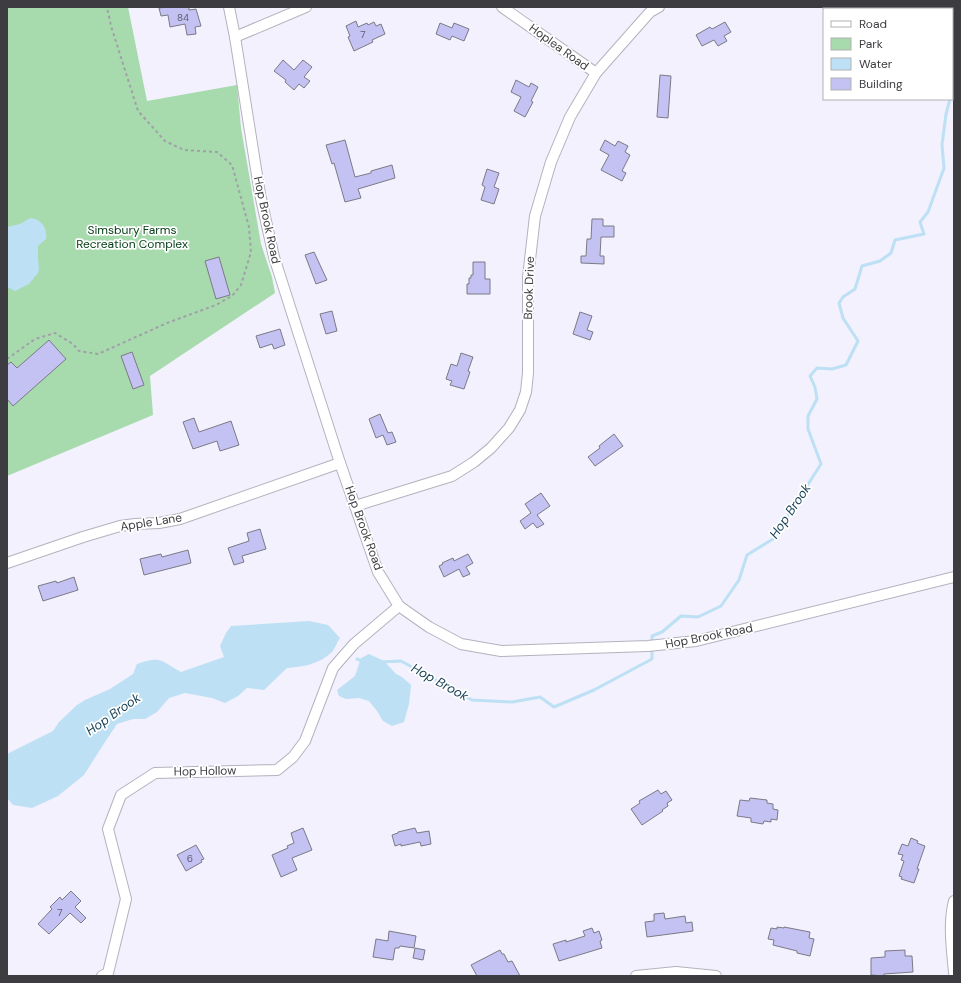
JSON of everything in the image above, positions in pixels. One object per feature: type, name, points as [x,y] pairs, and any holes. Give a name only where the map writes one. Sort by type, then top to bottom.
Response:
[{"type":"street","name":"Hop Brook Road","points":[[229,7],[260,194],[274,256],[340,463],[378,572],[399,606],[429,627],[461,644],[501,651],[652,646],[696,641],[954,578]]},
{"type":"street","points":[[235,37],[306,7]]},
{"type":"street","name":"Hoplea Road","points":[[502,7],[596,74]]},
{"type":"street","name":"Brook Drive","points":[[355,506],[452,476],[474,462],[491,448],[509,428],[520,410],[526,392],[528,373],[528,277],[535,216],[551,162],[570,117],[596,74],[650,12],[659,7]]},
{"type":"street","name":"Apple Lane","points":[[7,563],[120,526],[159,523],[180,519],[340,463]]},
{"type":"street","name":"Hop Hollow","points":[[102,976],[108,973],[126,899],[108,829],[121,795],[155,773],[276,770],[282,767],[305,741],[333,668],[354,644],[399,606]]},
{"type":"street","points":[[954,901],[952,909],[951,939],[954,972]]},
{"type":"street","points":[[636,976],[676,972],[716,976]]},
{"type":"path","points":[[7,359],[35,339],[55,333],[73,344],[79,351],[98,354],[168,323],[216,304],[232,296],[241,285],[251,252],[249,228],[232,165],[217,152],[184,150],[165,141],[138,111],[110,26],[107,7]]},
{"type":"green space","name":"Simsbury Farms Recreation Complex","points":[[7,7],[128,7],[147,101],[237,85],[241,128],[261,244],[272,277],[275,293],[150,376],[153,415],[7,476]]},
{"type":"water","points":[[30,218],[34,218],[43,225],[46,232],[46,239],[38,246],[38,273],[29,284],[15,291],[7,287],[7,227],[20,224]]},
{"type":"water","points":[[309,621],[328,625],[340,638],[332,652],[322,659],[305,666],[287,668],[264,690],[247,688],[238,696],[225,703],[212,698],[185,693],[169,698],[157,712],[145,719],[133,719],[117,724],[84,775],[58,796],[32,808],[13,805],[7,798],[7,754],[53,731],[59,722],[77,705],[110,689],[133,674],[137,664],[151,660],[160,660],[181,672],[224,657],[220,646],[231,626]]},
{"type":"water","points":[[369,654],[384,661],[396,674],[411,685],[409,704],[404,722],[392,726],[383,721],[369,701],[359,698],[346,699],[339,696],[337,690],[355,676],[361,658]]},
{"type":"building","points":[[189,7],[189,10],[196,9],[201,26],[195,27],[196,34],[187,35],[185,24],[170,27],[168,15],[161,16],[159,8]]},
{"type":"building","points":[[356,21],[358,27],[374,22],[376,26],[381,24],[385,34],[372,40],[373,42],[354,51],[348,37],[350,36],[346,26]]},
{"type":"building","points":[[725,22],[731,32],[724,36],[727,41],[718,46],[714,40],[702,46],[696,35],[710,27],[712,29]]},
{"type":"building","points":[[440,23],[452,28],[454,23],[469,29],[464,41],[452,36],[450,40],[436,34]]},
{"type":"building","points":[[283,60],[294,70],[303,60],[312,67],[304,77],[310,81],[304,88],[299,84],[294,90],[285,82],[286,80],[274,71]]},
{"type":"building","points":[[660,75],[671,76],[668,118],[657,117]]},
{"type":"building","points":[[516,80],[529,87],[531,83],[538,87],[531,101],[533,102],[525,117],[514,111],[521,97],[511,92]]},
{"type":"building","points":[[345,140],[355,177],[392,165],[395,178],[358,189],[361,198],[345,202],[334,163],[332,164],[326,145]]},
{"type":"building","points":[[605,140],[615,146],[618,141],[628,146],[625,152],[630,155],[622,171],[626,173],[622,181],[601,170],[609,155],[600,150]]},
{"type":"building","points":[[487,169],[499,173],[494,187],[499,189],[494,204],[481,200],[485,187],[482,185]]},
{"type":"building","points":[[592,219],[603,219],[603,226],[614,226],[614,237],[601,237],[600,256],[604,256],[604,264],[581,263],[581,256],[586,256],[587,239],[591,239]]},
{"type":"building","points":[[314,252],[327,280],[316,284],[305,255]]},
{"type":"building","points":[[219,257],[230,295],[216,299],[205,261]]},
{"type":"building","points":[[473,262],[485,262],[485,279],[490,279],[490,294],[467,294],[467,284],[469,284],[469,278],[471,278],[471,275],[473,275]]},
{"type":"building","points":[[332,311],[337,331],[326,334],[320,314]]},
{"type":"building","points":[[580,312],[592,316],[587,330],[593,332],[590,340],[573,334]]},
{"type":"building","points":[[280,329],[285,345],[274,349],[272,344],[260,348],[256,336]]},
{"type":"building","points":[[49,340],[66,359],[13,406],[7,399],[7,365],[11,362],[17,368]]},
{"type":"building","points":[[132,352],[144,385],[133,389],[121,356]]},
{"type":"building","points":[[461,353],[473,357],[464,389],[450,385],[452,381],[446,379],[451,364],[457,366]]},
{"type":"building","points":[[380,414],[388,433],[392,432],[396,442],[387,445],[383,435],[376,438],[369,419]]},
{"type":"building","points":[[194,418],[199,432],[231,421],[239,445],[220,451],[217,441],[193,449],[183,422]]},
{"type":"building","points":[[614,434],[623,446],[595,466],[588,457],[600,448],[599,446]]},
{"type":"building","points":[[541,493],[550,506],[537,515],[544,524],[537,528],[533,523],[525,529],[520,521],[531,513],[525,504]]},
{"type":"building","points":[[260,529],[266,549],[242,556],[244,562],[234,565],[228,548],[249,541],[247,533]]},
{"type":"building","points":[[188,550],[191,563],[144,575],[140,559],[161,554],[162,557]]},
{"type":"building","points":[[468,554],[473,563],[466,567],[470,574],[463,577],[459,569],[444,577],[439,566],[443,564],[442,563],[453,558],[454,561]]},
{"type":"building","points":[[74,577],[78,590],[43,601],[38,586],[56,581],[57,583]]},
{"type":"building","points":[[658,790],[661,794],[666,791],[672,800],[667,803],[668,806],[662,810],[663,811],[642,825],[631,809],[640,803],[639,801]]},
{"type":"building","points":[[750,798],[767,800],[767,803],[773,804],[773,809],[778,810],[777,820],[771,819],[771,822],[764,821],[763,824],[751,822],[751,818],[737,816],[740,800],[749,801]]},
{"type":"building","points":[[303,828],[312,850],[292,858],[297,870],[281,877],[272,855],[288,848],[287,846],[294,843],[291,833]]},
{"type":"building","points":[[415,828],[417,833],[429,831],[431,844],[421,846],[420,842],[395,846],[392,835]]},
{"type":"building","points":[[911,838],[918,841],[917,843],[925,846],[914,883],[901,879],[902,877],[899,876],[904,861],[901,860],[903,855],[898,854],[902,844],[908,846]]},
{"type":"building","points":[[196,845],[204,859],[201,860],[202,862],[186,871],[177,855]]},
{"type":"building","points":[[71,891],[81,901],[75,907],[86,918],[81,923],[70,913],[49,934],[38,924],[52,909],[50,907],[60,897],[62,900]]},
{"type":"building","points":[[664,913],[665,919],[685,916],[686,923],[692,922],[693,931],[647,937],[645,922],[654,921],[654,914]]},
{"type":"building","points":[[777,927],[810,932],[809,938],[814,939],[810,956],[773,945],[774,940],[768,939],[771,928],[777,929]]},
{"type":"building","points":[[592,928],[594,933],[599,931],[602,940],[600,941],[602,948],[559,961],[553,944],[566,940],[566,942],[585,936],[583,931]]},
{"type":"building","points":[[389,931],[416,936],[414,948],[400,946],[399,948],[395,948],[393,960],[373,957],[376,939],[388,941]]},
{"type":"building","points":[[415,948],[425,950],[423,960],[413,958]]},
{"type":"building","points":[[500,950],[508,962],[512,961],[520,976],[477,976],[471,965]]},
{"type":"building","points":[[905,950],[905,956],[912,956],[913,972],[884,974],[884,976],[871,975],[871,958],[885,957],[885,951]]},
{"type":"waterway","name":"Hop Brook","points":[[953,87],[954,83]]},
{"type":"waterway","name":"Hop Brook","points":[[381,662],[401,661],[472,700],[512,702],[540,697],[554,707],[594,690],[652,659],[652,636],[662,632],[681,616],[698,617],[721,606],[739,580],[747,555],[773,539],[821,464],[808,429],[808,416],[817,399],[815,387],[810,376],[817,368],[832,369],[846,365],[858,341],[843,318],[839,303],[843,297],[855,289],[862,266],[880,261],[891,253],[895,240],[924,234],[920,222],[928,212],[944,168],[942,145],[946,114],[950,100]]},
{"type":"waterway","name":"Hop Brook","points":[[357,659],[364,662]]}]
